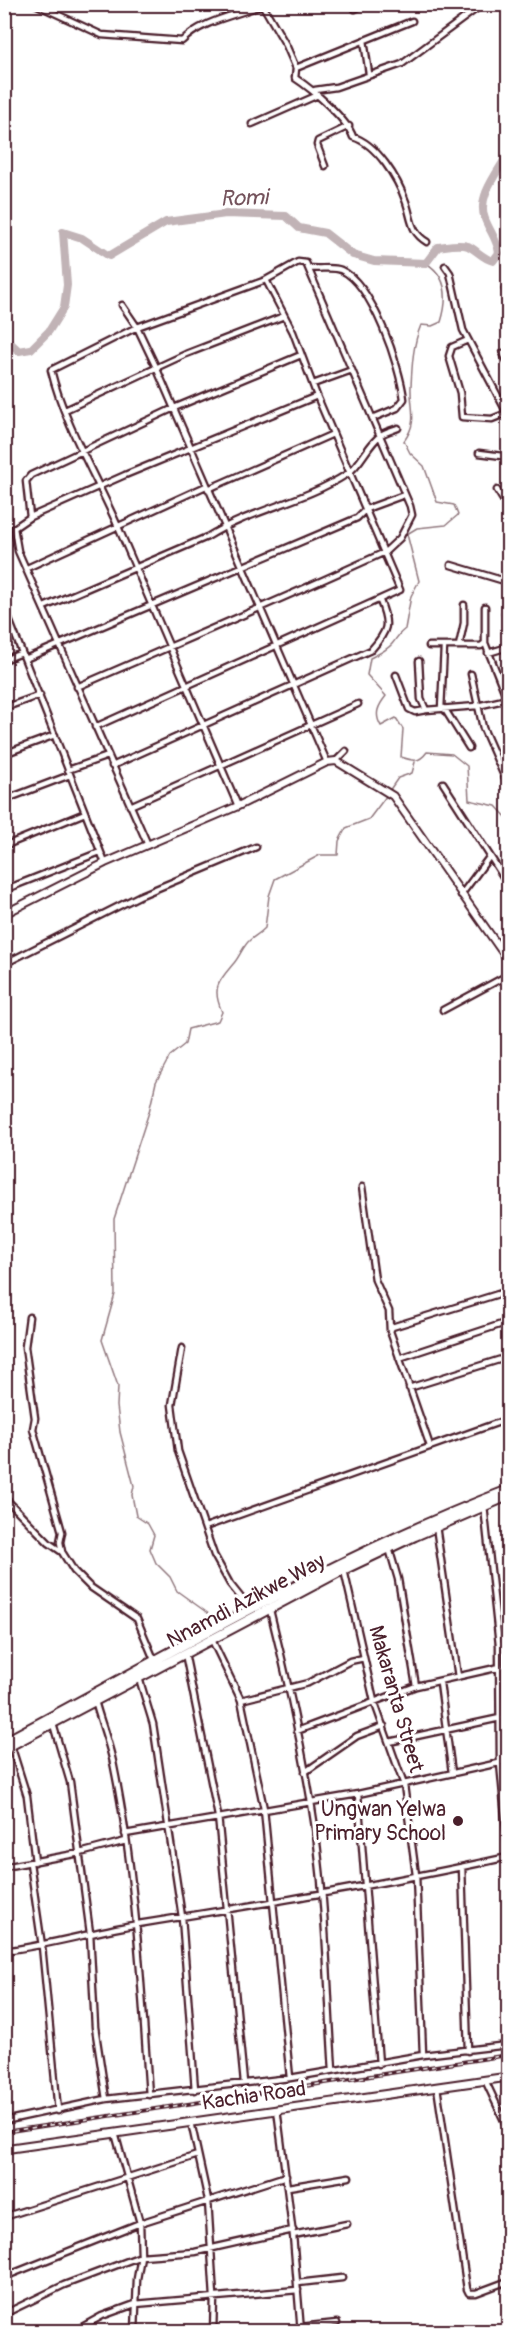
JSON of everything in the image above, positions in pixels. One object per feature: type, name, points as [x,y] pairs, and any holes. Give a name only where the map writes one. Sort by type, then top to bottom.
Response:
[{"type":"highway","name":"Nnamdi Azikwe Way","points":[[7,1745],[250,1610],[398,1537],[508,1490]]},
{"type":"highway","name":"Nnamdi Azikwe Way","points":[[7,1745],[53,1724],[344,1570],[436,1526],[508,1496]]},
{"type":"main road","name":"Kachia Road","points":[[4,2149],[508,2077]]},
{"type":"street","points":[[35,4],[102,35],[182,41],[190,32],[263,5],[286,45],[296,68],[295,78],[316,92],[349,126],[353,137],[362,140],[388,168],[407,203],[414,230],[427,242]]},
{"type":"street","points":[[353,4],[355,9],[365,4]]},
{"type":"street","points":[[252,124],[316,92],[410,60],[483,4]]},
{"type":"street","points":[[296,68],[412,21]]},
{"type":"street","points":[[364,40],[369,74]]},
{"type":"street","points":[[325,166],[317,146],[318,141],[349,126]]},
{"type":"street","points":[[77,687],[168,647],[260,608],[385,552],[400,538],[412,515],[373,418],[306,264],[298,261],[266,280],[137,327],[52,368],[65,410],[136,567],[168,647],[238,806]]},
{"type":"street","points":[[445,266],[450,273],[460,321],[468,340],[508,414],[492,419],[462,417],[460,393],[449,356],[452,346],[468,340]]},
{"type":"street","points":[[309,268],[343,271],[352,278],[379,317],[399,367],[404,399],[403,404],[397,408],[373,418]]},
{"type":"street","points":[[95,727],[380,601],[400,590],[349,473],[279,301],[266,280]]},
{"type":"street","points":[[508,285],[505,290],[508,298]]},
{"type":"street","points":[[122,305],[137,327],[156,367],[327,762]]},
{"type":"street","points":[[65,410],[156,367],[284,316]]},
{"type":"street","points":[[503,353],[508,363]]},
{"type":"street","points":[[30,517],[27,477],[174,408],[301,355]]},
{"type":"street","points":[[313,384],[352,370]]},
{"type":"street","points":[[148,845],[77,687],[13,535],[14,528],[30,517],[125,475],[317,396]]},
{"type":"street","points":[[44,607],[349,473],[363,459],[380,435],[398,428]]},
{"type":"street","points":[[27,568],[333,434]]},
{"type":"street","points":[[479,453],[502,456],[508,460]]},
{"type":"street","points":[[497,490],[508,508]]},
{"type":"street","points":[[25,659],[242,568],[357,518],[366,509],[404,495]]},
{"type":"street","points":[[451,565],[508,582]]},
{"type":"street","points":[[112,766],[371,650],[386,632],[386,622],[380,601]]},
{"type":"street","points":[[459,646],[464,622],[464,605]]},
{"type":"street","points":[[4,607],[6,617],[40,695],[105,863]]},
{"type":"street","points":[[396,675],[410,709],[415,712],[477,706],[508,700],[485,643],[485,607]]},
{"type":"street","points":[[505,613],[508,630]]},
{"type":"street","points":[[429,646],[482,646],[485,643]]},
{"type":"street","points":[[444,646],[443,709],[469,748]]},
{"type":"street","points":[[488,653],[508,647]]},
{"type":"street","points":[[4,660],[22,653]]},
{"type":"street","points":[[419,661],[421,699],[426,710]]},
{"type":"street","points":[[471,674],[483,728],[508,785]]},
{"type":"street","points":[[4,708],[40,695]]},
{"type":"street","points":[[130,806],[358,704]]},
{"type":"street","points":[[4,754],[55,735]]},
{"type":"street","points":[[336,761],[346,751]]},
{"type":"street","points":[[4,800],[108,756]]},
{"type":"street","points":[[4,914],[105,863],[238,806],[327,762],[336,761],[390,793],[508,960]]},
{"type":"street","points":[[443,783],[508,884]]},
{"type":"street","points":[[4,846],[85,813]]},
{"type":"street","points":[[4,964],[139,896],[256,847]]},
{"type":"street","points":[[4,890],[100,852]]},
{"type":"street","points":[[461,894],[490,856]]},
{"type":"street","points":[[443,1010],[508,975]]},
{"type":"street","points":[[362,1187],[375,1280],[388,1311],[390,1331],[429,1446]]},
{"type":"street","points":[[390,1331],[403,1323],[508,1291]]},
{"type":"street","points":[[29,1317],[25,1347],[35,1418],[33,1429],[62,1532],[60,1542],[62,1552],[74,1571],[89,1586],[137,1619],[155,1662]]},
{"type":"street","points":[[399,1358],[508,1322]]},
{"type":"street","points":[[182,1348],[172,1405],[178,1451],[214,1555],[230,1584],[250,1610]]},
{"type":"street","points":[[410,1388],[508,1357]]},
{"type":"street","points":[[205,1527],[508,1419]]},
{"type":"street","points":[[4,1497],[49,1543],[62,1552]]},
{"type":"street","points":[[484,1506],[499,1645],[500,1763],[508,1849]]},
{"type":"street","points":[[436,1526],[458,1677]]},
{"type":"street","points":[[389,1548],[398,1579],[416,1686]]},
{"type":"street","name":"Makaranta Street","points":[[344,1570],[374,1701],[404,1785],[416,1875],[423,2055]]},
{"type":"street","points":[[270,1610],[289,1688],[311,1803],[322,1893],[333,2070]]},
{"type":"street","points":[[212,1640],[241,1700],[264,1809],[275,1903],[290,2078]]},
{"type":"street","points":[[499,1645],[508,1643]]},
{"type":"street","points":[[185,1653],[218,1816],[243,2083]]},
{"type":"street","points":[[241,1700],[308,1683],[350,1661],[364,1658]]},
{"type":"street","points":[[297,1731],[416,1686],[440,1683],[500,1667]]},
{"type":"street","points":[[139,1677],[153,1724],[182,1917],[195,2090]]},
{"type":"street","points":[[440,1683],[452,1773]]},
{"type":"street","points":[[95,1701],[114,1766],[126,1841],[137,1924],[149,2095]]},
{"type":"street","points":[[389,1742],[500,1718]]},
{"type":"street","points":[[53,1724],[70,1782],[90,1933],[95,2027],[106,2099]]},
{"type":"street","points":[[305,1772],[357,1736],[384,1726]]},
{"type":"street","points":[[7,1745],[27,1796],[58,2111]]},
{"type":"street","points":[[124,1834],[169,1824],[311,1803],[508,1761]]},
{"type":"street","points":[[358,1794],[367,1886],[379,2064]]},
{"type":"street","points":[[4,1867],[80,1853],[126,1841]]},
{"type":"street","points":[[4,1951],[42,1946],[90,1933],[137,1924],[228,1911],[367,1886],[508,1857]]},
{"type":"street","points":[[462,1867],[468,2051]]},
{"type":"street","points":[[4,2063],[6,2121],[106,2099],[290,2078],[423,2055],[508,2046]]},
{"type":"street","points":[[485,2080],[508,2129]]},
{"type":"street","points":[[437,2087],[467,2289],[469,2293],[476,2294],[507,2282],[508,2292]]},
{"type":"street","points":[[277,2109],[293,2232],[300,2330],[337,2323]]},
{"type":"street","points":[[191,2122],[208,2200],[214,2297],[213,2331]]},
{"type":"street","points":[[115,2133],[140,2223],[141,2256],[135,2304],[135,2331]]},
{"type":"street","points":[[4,2217],[198,2155]]},
{"type":"street","points":[[4,2277],[140,2223],[286,2176]]},
{"type":"street","points":[[288,2187],[349,2177]]},
{"type":"street","points":[[4,2314],[64,2285],[141,2256],[195,2252],[211,2247],[347,2224]]},
{"type":"street","points":[[298,2283],[342,2278]]},
{"type":"street","points":[[73,2331],[102,2316],[135,2304],[298,2290]]},
{"type":"waterway","name":"Romi","points":[[4,337],[19,351],[31,349],[49,331],[64,307],[67,285],[63,232],[82,238],[109,256],[166,222],[226,214],[286,216],[299,228],[325,233],[353,255],[374,261],[426,263],[438,247],[457,245],[468,246],[493,261],[499,253],[485,219],[483,202],[489,185],[508,154]]},
{"type":"waterway","points":[[426,263],[434,269],[443,282],[445,305],[441,322],[432,326],[421,325],[418,332],[412,370],[413,421],[404,441],[410,453],[424,466],[437,502],[454,505],[458,515],[446,525],[417,528],[407,534],[419,581],[411,596],[405,629],[387,649],[370,658],[367,675],[386,696],[378,710],[381,726],[396,718],[403,729],[401,757],[416,760],[427,752],[452,754],[467,766],[469,800],[496,806],[508,819]]},
{"type":"waterway","points":[[389,791],[398,778],[412,773],[415,762]]},
{"type":"waterway","points":[[209,1614],[177,1591],[170,1577],[156,1563],[150,1549],[154,1535],[148,1524],[136,1516],[132,1495],[134,1486],[120,1432],[117,1406],[118,1386],[102,1340],[115,1294],[114,1219],[149,1112],[156,1082],[170,1056],[185,1044],[188,1029],[218,1021],[222,1012],[217,996],[218,985],[248,942],[265,928],[269,896],[275,879],[320,855],[338,855],[339,841],[346,828],[369,819],[387,795]]},
{"type":"railway","points":[[4,2132],[508,2055]]},
{"type":"place","name":"Ungwan Yelwa Primary School","points":[[458,1821]]}]
